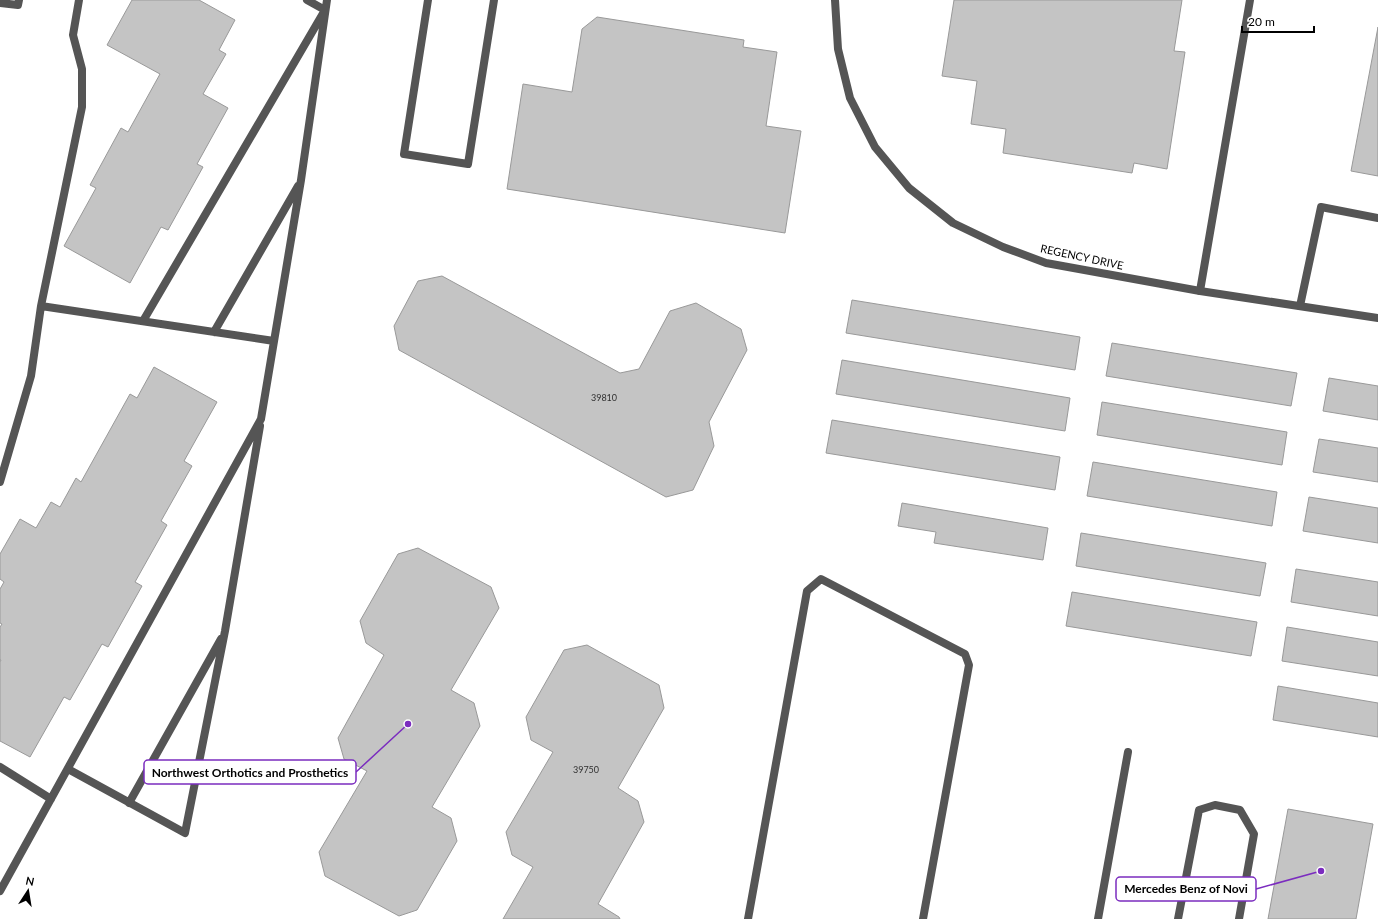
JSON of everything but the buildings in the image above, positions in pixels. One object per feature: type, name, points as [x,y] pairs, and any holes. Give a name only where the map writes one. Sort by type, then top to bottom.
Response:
[{"type":"street","points":[[0,3],[18,5],[19,0]]},
{"type":"street","points":[[0,482],[31,376],[41,306],[82,107],[82,69],[73,35],[79,0]]},
{"type":"street","points":[[307,0],[325,10]]},
{"type":"street","points":[[68,769],[185,833],[225,631],[262,419],[301,180],[327,0]]},
{"type":"street","points":[[428,0],[404,154],[468,164],[494,0]]},
{"type":"street","name":"REGENCY DRIVE","points":[[835,0],[838,49],[850,98],[875,147],[909,188],[953,222],[1003,247],[1046,263],[1200,291],[1378,318]]},
{"type":"street","points":[[1200,291],[1250,0]]},
{"type":"street","points":[[143,321],[325,10]]},
{"type":"street","points":[[214,332],[301,180]]},
{"type":"street","points":[[1300,306],[1321,207],[1378,218]]},
{"type":"street","points":[[41,306],[274,341]]},
{"type":"street","points":[[0,891],[262,419]]},
{"type":"street","points":[[748,919],[807,590],[821,579],[965,654],[969,665],[923,919]]},
{"type":"street","points":[[129,803],[225,631]]},
{"type":"street","points":[[1098,919],[1128,752]]},
{"type":"street","points":[[0,767],[51,799]]},
{"type":"street","points":[[1178,919],[1199,810],[1215,805],[1240,810],[1254,834],[1239,919]]},
{"type":"place","name":"Northwest Orthotics and Prosthetics","points":[[408,724]]},
{"type":"place","name":"Mercedes Benz of Novi","points":[[1321,871]]}]
